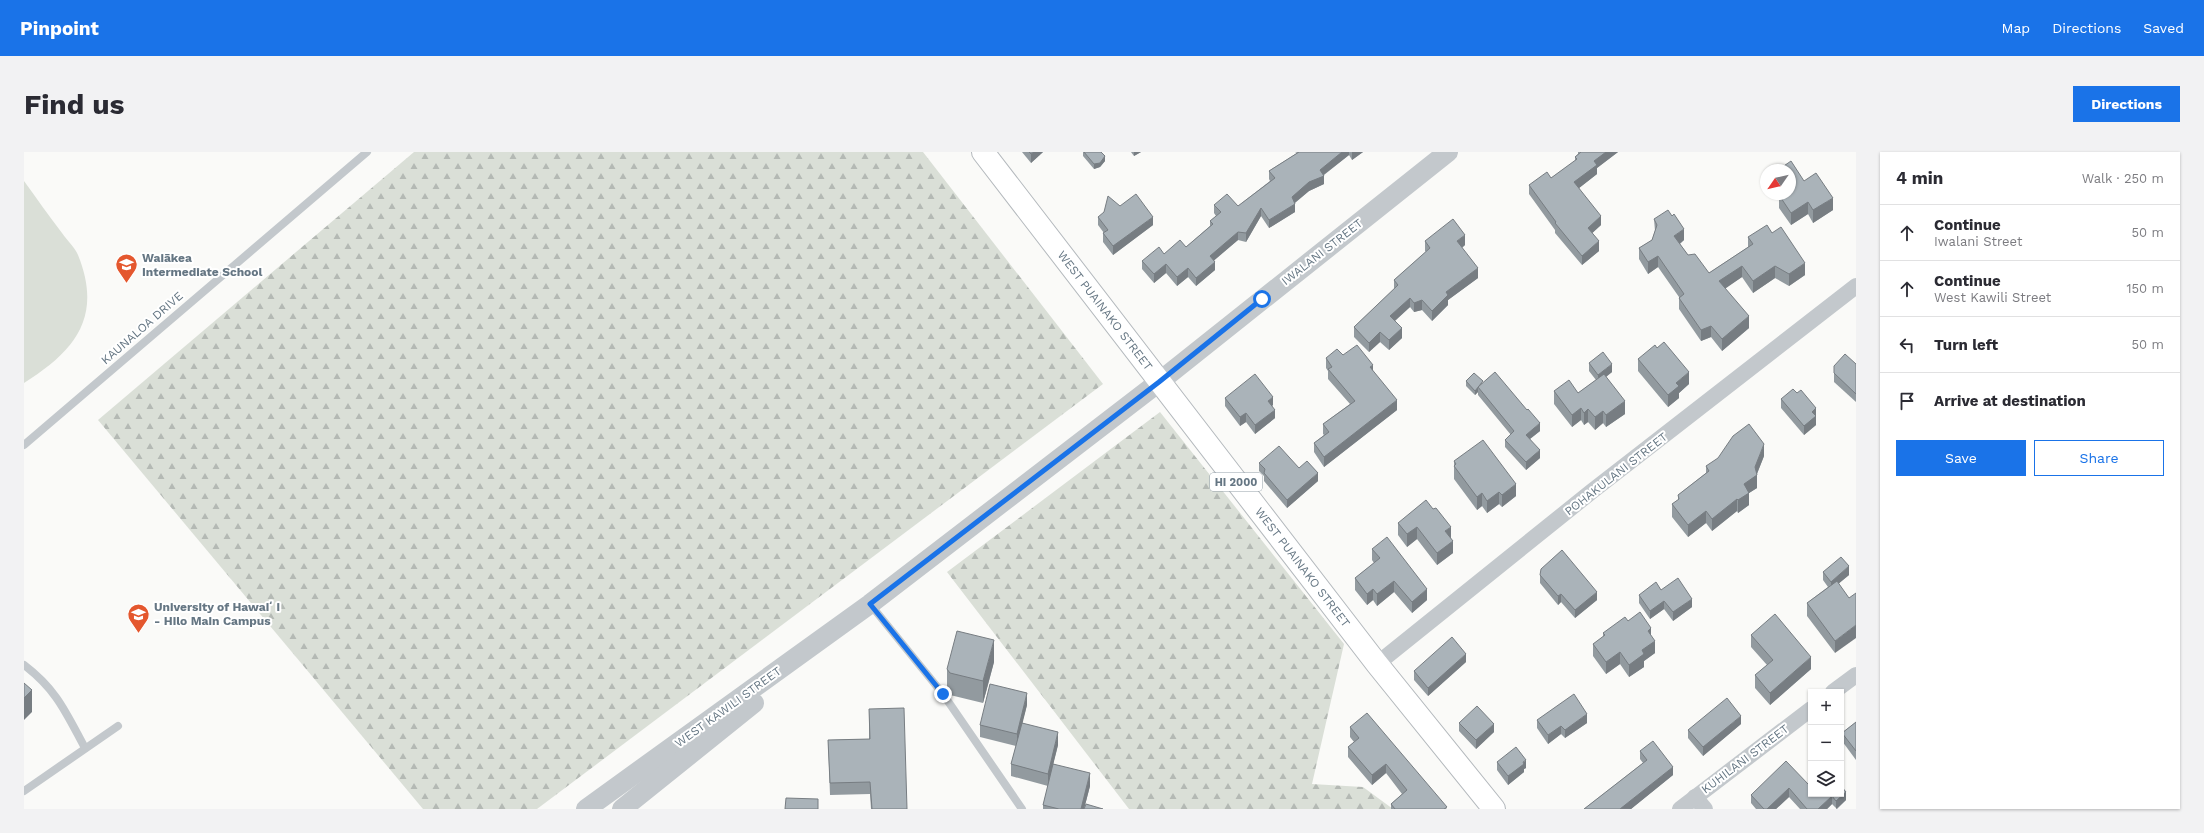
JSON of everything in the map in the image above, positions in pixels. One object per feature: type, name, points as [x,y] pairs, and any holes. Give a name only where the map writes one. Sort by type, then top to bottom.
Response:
[{"type":"highway","name":"WEST PUAINAKO STREET","points":[[983,152],[1377,664],[1494,809]]},
{"type":"street","name":"IWALANI STREET","points":[[1159,382],[1448,152]]},
{"type":"street","name":"POHAKULANI STREET","points":[[1377,664],[1591,492],[1856,286]]},
{"type":"street","name":"WEST KAWILI STREET","points":[[586,809],[870,604],[1159,382]]},
{"type":"street","name":"WEST KAWILI STREET","points":[[622,809],[732,722],[870,604]]},
{"type":"street","points":[[1838,689],[1856,675]]},
{"type":"street","name":"KUHILANI STREET","points":[[1680,809],[1808,711]]},
{"type":"street","points":[[1695,797],[1705,809]]},
{"type":"lane","name":"KAUNALOA DRIVE","points":[[24,445],[367,152]]},
{"type":"lane","points":[[870,604],[943,694],[1022,809]]},
{"type":"lane","points":[[24,665],[42,678],[55,694],[85,748]]},
{"type":"lane","points":[[24,791],[118,726]]},
{"type":"green space","points":[[414,152],[923,152],[1103,384],[537,809],[423,809],[98,420]]},
{"type":"green space","points":[[24,181],[77,252],[85,277],[87,297],[85,314],[80,330],[70,345],[42,371],[24,383]]},
{"type":"green space","points":[[1160,412],[1344,644],[1312,784],[1363,787],[1393,809],[1129,809],[947,572]]},
{"type":"building","points":[[1084,152],[1101,152],[1105,156],[1100,163],[1094,164]]},
{"type":"building","points":[[1299,152],[1342,152],[1320,170],[1324,176],[1309,182],[1292,197],[1295,204],[1269,220],[1261,208],[1246,233],[1238,232],[1210,256],[1215,262],[1196,278],[1188,268],[1177,277],[1166,264],[1154,274],[1142,261],[1159,247],[1164,254],[1180,240],[1186,247],[1213,224],[1210,221],[1221,212],[1214,205],[1227,194],[1238,206],[1275,178],[1269,171]]},
{"type":"building","points":[[1581,152],[1606,152],[1594,161],[1597,165],[1574,182],[1601,216],[1588,228],[1599,241],[1582,256],[1555,223],[1556,222],[1529,185],[1547,172],[1551,178],[1577,159],[1575,157]]},
{"type":"building","points":[[1796,169],[1804,181],[1816,173],[1833,198],[1813,210],[1808,202],[1791,213],[1782,200],[1796,200]]},
{"type":"building","points":[[1136,194],[1153,217],[1113,246],[1103,233],[1108,230],[1098,217],[1104,212],[1108,196],[1120,206]]},
{"type":"building","points":[[1668,210],[1672,216],[1674,214],[1684,229],[1674,236],[1688,255],[1695,254],[1709,273],[1753,244],[1748,237],[1767,225],[1772,233],[1781,227],[1805,263],[1789,274],[1775,266],[1753,281],[1742,266],[1719,281],[1749,316],[1722,339],[1711,326],[1701,330],[1679,298],[1684,294],[1658,256],[1648,262],[1639,248],[1652,240],[1657,225],[1654,219]]},
{"type":"building","points":[[1453,219],[1465,235],[1457,241],[1478,268],[1446,292],[1448,295],[1432,311],[1422,300],[1414,303],[1410,298],[1390,316],[1402,328],[1389,340],[1380,332],[1369,343],[1354,327],[1398,285],[1394,280],[1430,248],[1425,241]]},
{"type":"building","points":[[1664,342],[1689,372],[1676,383],[1679,386],[1668,395],[1638,359],[1655,345],[1657,348]]},
{"type":"building","points":[[1357,345],[1373,365],[1370,367],[1397,400],[1324,457],[1314,443],[1329,432],[1323,424],[1355,401],[1328,369],[1332,367],[1326,358],[1337,349],[1343,355]]},
{"type":"building","points":[[1603,352],[1612,364],[1598,375],[1589,363]]},
{"type":"building","points":[[1845,354],[1856,364],[1856,394],[1834,373],[1834,366]]},
{"type":"building","points":[[1495,372],[1540,423],[1526,435],[1540,450],[1526,462],[1505,440],[1514,431],[1478,387]]},
{"type":"building","points":[[1474,373],[1483,381],[1475,391],[1466,381]]},
{"type":"building","points":[[1255,374],[1273,397],[1268,401],[1275,410],[1255,425],[1246,413],[1240,417],[1225,398]]},
{"type":"building","points":[[1604,374],[1625,401],[1606,415],[1603,411],[1595,417],[1588,409],[1584,413],[1581,408],[1572,415],[1554,391],[1569,380],[1578,393]]},
{"type":"building","points":[[1793,389],[1797,393],[1801,390],[1816,408],[1812,412],[1816,416],[1804,426],[1781,399]]},
{"type":"building","points":[[1749,424],[1764,444],[1755,467],[1757,475],[1744,484],[1749,493],[1738,500],[1737,499],[1712,519],[1706,511],[1688,525],[1672,504],[1679,499],[1678,495],[1709,471],[1706,466],[1718,458],[1733,436]]},
{"type":"building","points":[[1483,440],[1516,484],[1502,495],[1499,492],[1487,501],[1482,493],[1477,497],[1454,466],[1456,464],[1454,461]]},
{"type":"building","points":[[1279,446],[1299,468],[1307,461],[1318,473],[1287,500],[1264,473],[1265,469],[1259,463]]},
{"type":"building","points":[[1426,500],[1433,509],[1436,508],[1451,527],[1445,531],[1453,541],[1437,553],[1417,527],[1407,534],[1398,523]]},
{"type":"building","points":[[1387,537],[1427,589],[1412,602],[1394,581],[1377,594],[1373,589],[1367,594],[1355,578],[1380,558],[1372,549]]},
{"type":"building","points":[[1562,550],[1597,592],[1575,610],[1561,594],[1558,596],[1540,575],[1541,569]]},
{"type":"building","points":[[1841,557],[1849,566],[1831,582],[1823,572]]},
{"type":"building","points":[[1678,578],[1692,599],[1673,612],[1664,601],[1650,611],[1639,595],[1656,582],[1661,590]]},
{"type":"building","points":[[1837,581],[1849,598],[1856,593],[1856,625],[1835,641],[1807,603]]},
{"type":"building","points":[[1640,612],[1651,628],[1648,631],[1655,641],[1642,650],[1644,654],[1629,665],[1620,652],[1606,662],[1593,644],[1605,635],[1603,633],[1625,617],[1628,621]]},
{"type":"building","points":[[1775,614],[1811,657],[1770,693],[1755,675],[1773,660],[1751,635]]},
{"type":"building","points":[[957,631],[994,640],[983,681],[950,673],[947,669]]},
{"type":"building","points":[[1452,637],[1466,654],[1428,688],[1414,671]]},
{"type":"building","points":[[24,683],[32,690],[24,698]]},
{"type":"building","points":[[990,684],[1027,693],[1017,734],[980,725]]},
{"type":"building","points":[[1574,694],[1587,714],[1565,730],[1561,726],[1548,735],[1537,720]]},
{"type":"building","points":[[1727,698],[1741,716],[1703,747],[1688,730]]},
{"type":"building","points":[[1477,706],[1494,724],[1476,740],[1459,723]]},
{"type":"building","points":[[904,708],[907,809],[872,809],[870,782],[830,783],[828,740],[870,739],[869,709]]},
{"type":"building","points":[[1367,713],[1447,807],[1444,809],[1395,809],[1391,804],[1407,790],[1386,764],[1372,775],[1348,747],[1359,738],[1350,727]]},
{"type":"building","points":[[1856,722],[1856,751],[1844,736],[1844,731]]},
{"type":"building","points":[[1022,723],[1058,732],[1048,774],[1011,764]]},
{"type":"building","points":[[1653,741],[1673,767],[1620,809],[1584,809],[1647,760],[1640,751]]},
{"type":"building","points":[[1516,747],[1526,760],[1523,762],[1524,764],[1508,776],[1497,762]]},
{"type":"building","points":[[1786,761],[1808,784],[1808,797],[1831,797],[1818,809],[1807,809],[1789,788],[1767,809],[1764,809],[1751,795]]},
{"type":"building","points":[[1053,764],[1090,773],[1081,809],[1059,809],[1043,805]]},
{"type":"building","points":[[1833,797],[1840,797],[1836,801]]},
{"type":"building","points":[[786,798],[818,799],[818,809],[785,809]]},
{"type":"building","points":[[1086,804],[1103,809],[1084,809]]},
{"type":"place","name":"Waiākea Intermediate School","points":[[126,284]]},
{"type":"place","name":"University of Hawaiʻi - Hilo Main Campus","points":[[138,634]]},
{"type":"route","points":[[943,694],[870,604],[1159,382],[1262,299]]}]
